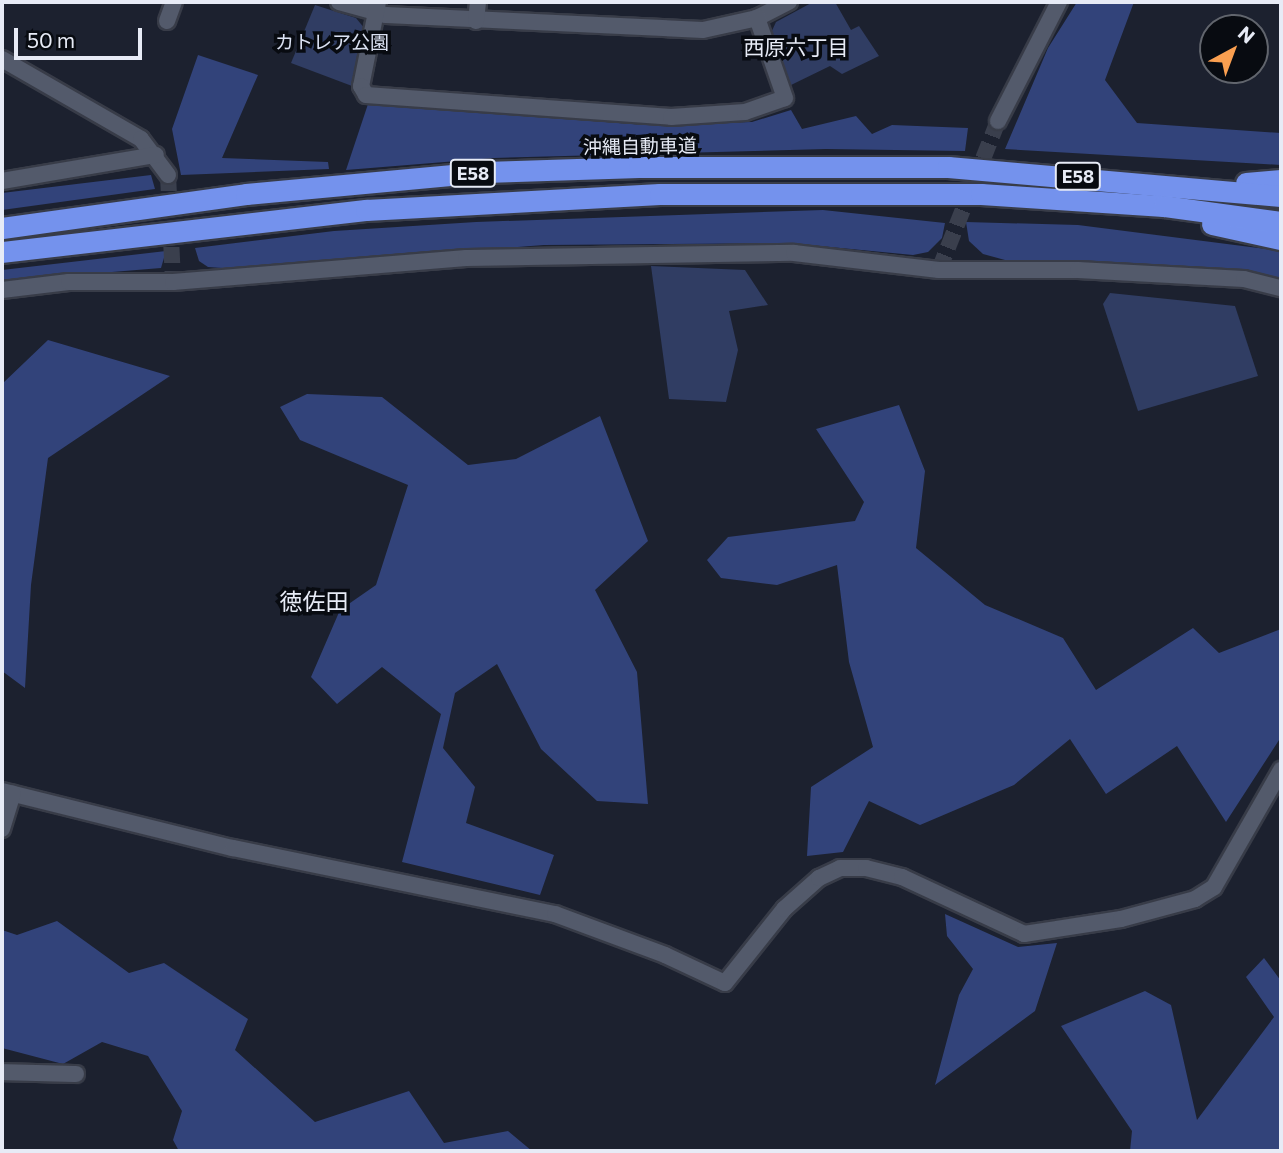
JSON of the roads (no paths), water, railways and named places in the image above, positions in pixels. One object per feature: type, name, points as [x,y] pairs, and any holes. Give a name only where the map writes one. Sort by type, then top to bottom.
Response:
[{"type":"highway","name":"沖縄自動車道","points":[[2,228],[246,194],[485,172],[948,167],[1209,187],[1281,196]]},
{"type":"highway","points":[[1209,187],[1281,180]]},
{"type":"highway","name":"E58","points":[[2,252],[290,217],[660,194],[909,192],[1164,206],[1281,222]]},
{"type":"highway","points":[[1164,206],[1220,228],[1281,239]]},
{"type":"street","points":[[167,21],[174,2]]},
{"type":"street","points":[[339,2],[476,21],[703,30],[757,18],[789,2]]},
{"type":"street","points":[[476,21],[478,2]]},
{"type":"street","points":[[998,121],[1059,2]]},
{"type":"street","points":[[378,8],[361,86],[366,95],[671,117],[745,112],[785,98],[757,18]]},
{"type":"street","points":[[2,59],[141,139],[156,155],[168,175]]},
{"type":"street","points":[[2,181],[156,155]]},
{"type":"street","points":[[2,290],[69,282],[173,282],[466,258],[794,253],[940,270],[1077,270],[1244,279],[1281,288]]},
{"type":"street","points":[[2,829],[7,792],[233,848],[555,914],[665,955],[725,983],[784,909],[819,878],[841,868],[866,868],[902,877],[1024,933],[1121,919],[1195,899],[1214,887],[1281,770]]},
{"type":"street","points":[[2,1072],[76,1073]]},
{"type":"tunnel","points":[[939,270],[998,121]]},
{"type":"tunnel","points":[[168,175],[173,282]]},
{"type":"district","name":"西原六丁目","points":[[796,47]]},
{"type":"district","name":"徳佐田","points":[[314,601]]},
{"type":"park label","name":"カトレア公園","points":[[332,42]]}]
